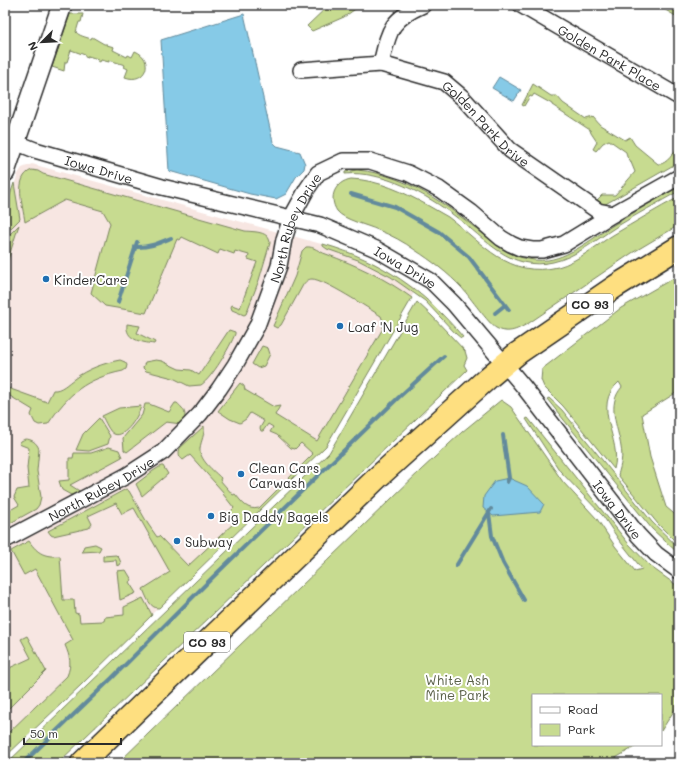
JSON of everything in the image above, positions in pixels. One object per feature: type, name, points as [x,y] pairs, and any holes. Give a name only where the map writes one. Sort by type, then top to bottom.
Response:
[{"type":"highway","name":"CO 93","points":[[82,763],[378,477],[489,377],[518,353],[616,286],[679,247]]},
{"type":"street","points":[[5,172],[10,140],[62,5]]},
{"type":"street","points":[[380,64],[390,29],[399,18],[423,5]]},
{"type":"street","name":"Golden Park Place","points":[[521,5],[679,97]]},
{"type":"street","name":"Golden Park Drive","points":[[301,70],[380,64],[444,82],[463,98],[510,150],[598,210],[613,214]]},
{"type":"street","name":"Iowa Drive","points":[[10,140],[35,150],[162,187],[320,225],[360,241],[431,281],[454,304],[523,386],[638,535],[656,554],[679,571]]},
{"type":"street","name":"North Rubey Drive","points":[[5,540],[142,466],[163,452],[203,411],[235,365],[256,326],[279,266],[284,239],[291,218],[307,189],[318,173],[343,161],[370,161],[408,173],[439,189],[471,212],[501,238],[520,248],[532,250],[542,250],[564,244],[613,214],[679,177]]},
{"type":"shaded area","points":[[32,164],[336,248],[378,265],[416,289],[326,446],[5,756],[5,210],[18,174],[22,168]]},
{"type":"green space","points":[[329,5],[361,5],[344,17],[312,31],[307,26]]},
{"type":"green space","points":[[657,5],[679,5],[679,18]]},
{"type":"green space","points":[[70,14],[83,14],[76,32],[79,34],[91,39],[92,37],[104,44],[114,47],[113,50],[127,57],[128,55],[132,57],[135,51],[141,55],[145,60],[146,65],[143,74],[132,79],[125,77],[128,69],[124,67],[125,65],[109,60],[109,62],[101,60],[100,62],[98,59],[88,56],[88,58],[85,57],[85,55],[71,50],[67,62],[65,62],[64,71],[52,67]]},
{"type":"green space","points":[[533,84],[551,96],[557,96],[563,103],[586,119],[593,117],[600,125],[625,140],[630,137],[635,145],[658,164],[661,164],[667,160],[679,145],[679,162],[602,206],[596,201],[602,195],[615,195],[635,172],[626,152],[609,140],[603,143],[596,151],[593,149],[597,142],[590,130],[552,104],[534,94],[532,97],[530,96],[524,106],[522,105]]},
{"type":"green space","points":[[32,170],[245,231],[261,233],[267,236],[270,243],[259,280],[246,314],[244,315],[232,310],[231,307],[232,305],[240,308],[257,262],[248,259],[249,255],[235,251],[234,254],[220,249],[218,254],[182,237],[180,240],[177,239],[146,313],[105,306],[91,293],[110,223],[103,211],[65,200],[25,222],[21,200],[21,185],[26,174]]},
{"type":"green space","points":[[357,170],[377,173],[397,179],[415,188],[450,209],[499,247],[516,256],[535,260],[557,258],[575,250],[631,214],[679,187],[679,191],[624,222],[586,248],[561,260],[538,264],[511,258],[500,252],[432,200],[404,186],[374,176],[345,174],[345,172]]},
{"type":"green space","points":[[351,179],[381,184],[418,200],[448,217],[498,257],[511,264],[525,268],[540,269],[565,265],[679,197],[679,225],[632,253],[529,323],[513,330],[505,331],[496,328],[484,316],[462,288],[428,259],[397,239],[383,232],[350,220],[340,214],[334,206],[333,196],[337,187],[341,183]]},
{"type":"green space","points":[[14,183],[20,219],[5,234],[5,210]]},
{"type":"green space","points":[[19,225],[17,231],[5,269],[5,239]]},
{"type":"green space","points":[[323,244],[365,259],[400,279],[433,305],[463,337],[461,338],[456,334],[425,301],[391,277],[358,260],[327,249],[323,246]]},
{"type":"green space","points":[[306,247],[314,248],[371,273],[392,284],[412,298],[326,446],[159,608],[156,608],[149,602],[143,589],[170,572],[134,508],[122,514],[116,503],[88,516],[92,524],[89,528],[53,536],[48,531],[126,489],[129,491],[157,537],[159,536],[188,566],[235,522],[228,514],[234,508],[223,494],[224,493],[190,455],[183,460],[179,455],[180,448],[204,426],[200,452],[204,461],[221,478],[220,480],[233,495],[235,494],[245,505],[251,508],[259,508],[313,454],[301,443],[295,449],[291,448],[277,435],[270,432],[273,427],[268,424],[263,431],[261,431],[260,428],[264,421],[250,413],[246,419],[240,423],[230,419],[218,411],[240,383],[244,386],[245,390],[274,407],[280,406],[275,415],[317,441],[382,330],[384,324],[381,316],[336,289],[318,280],[312,279],[303,285],[281,325],[277,328],[273,326],[295,276],[302,251]]},
{"type":"green space","points":[[679,275],[679,391],[642,414],[650,457],[666,507],[679,518],[679,545],[658,524],[618,475],[622,454],[614,416],[614,408],[617,394],[622,387],[619,382],[611,392],[607,402],[607,413],[616,458],[614,469],[563,406],[544,387],[541,380],[542,369],[621,308]]},
{"type":"green space","points":[[417,302],[465,351],[467,358],[464,365],[467,370],[58,763],[7,763],[329,453]]},
{"type":"green space","points":[[127,324],[140,326],[137,333],[155,342],[154,344],[139,341],[131,337],[127,329]]},
{"type":"green space","points":[[229,330],[235,332],[235,334],[229,346],[210,376],[201,385],[189,386],[173,378],[146,371],[143,368],[145,362],[156,360],[162,361],[179,369],[191,370],[199,375]]},
{"type":"green space","points":[[262,346],[268,348],[270,354],[264,366],[258,368],[252,364]]},
{"type":"green space","points":[[120,360],[125,362],[127,365],[126,369],[98,378],[79,389],[63,404],[48,424],[39,425],[35,423],[31,415],[33,410],[5,393],[5,387],[47,402],[53,390],[62,388],[79,375],[90,369]]},
{"type":"green space","points":[[549,398],[562,410],[652,522],[679,548],[679,554],[652,529],[547,399]]},
{"type":"green space","name":"White Ash Mine Park","points":[[501,400],[511,407],[563,482],[597,519],[615,546],[635,571],[642,569],[619,540],[603,516],[560,471],[526,419],[528,418],[628,543],[651,567],[679,587],[679,703],[662,729],[662,694],[532,694],[532,746],[636,746],[607,763],[118,763],[421,470],[462,432]]},
{"type":"green space","points":[[175,403],[177,403],[184,410],[185,413],[181,424],[166,422],[127,452],[124,450],[123,438],[142,415],[145,404],[149,404],[169,412]]},
{"type":"green space","points":[[141,406],[131,425],[127,430],[118,435],[110,431],[102,416],[119,408]]},
{"type":"green space","points":[[99,418],[110,436],[108,444],[89,451],[76,450],[83,434]]},
{"type":"green space","points":[[25,439],[34,442],[39,449],[37,471],[41,497],[39,505],[36,509],[5,526],[5,513],[19,505],[14,497],[17,490],[29,488],[27,468],[29,448],[19,444]]},
{"type":"green space","points":[[109,447],[119,450],[122,457],[70,485],[81,492],[71,495],[62,490],[59,481],[69,480],[69,458],[73,458],[74,453],[91,453]]},
{"type":"green space","points":[[163,466],[168,474],[142,496],[136,484]]},
{"type":"green space","points":[[29,541],[42,554],[60,556],[63,600],[74,600],[75,613],[79,614],[80,622],[104,621],[105,617],[124,615],[124,607],[143,598],[152,615],[5,757],[5,736],[67,676],[70,668],[70,660],[65,645],[73,640],[35,569],[24,575],[11,551]]},
{"type":"green space","points":[[95,544],[101,547],[99,551],[82,552],[84,546]]},
{"type":"green space","points":[[116,555],[121,563],[120,565],[117,566],[116,560],[103,561],[103,556]]},
{"type":"green space","points":[[126,570],[132,580],[129,582],[136,593],[120,600],[117,571]]},
{"type":"green space","points":[[27,636],[46,671],[5,712],[5,670],[31,658],[21,639]]},
{"type":"water","points":[[244,14],[273,142],[277,146],[300,152],[305,164],[304,169],[296,177],[286,194],[276,199],[250,194],[169,171],[161,40]]},
{"type":"water","points":[[499,77],[521,90],[514,101],[492,88]]},
{"type":"water","points":[[509,478],[527,486],[544,504],[540,512],[493,516],[483,508],[484,496],[495,481]]},
{"type":"waterway","points":[[351,194],[395,207],[439,232],[469,257],[509,310]]},
{"type":"waterway","points":[[135,247],[149,246],[171,238]]},
{"type":"waterway","points":[[118,302],[137,242]]},
{"type":"waterway","points":[[495,313],[505,305]]},
{"type":"waterway","points":[[23,763],[398,398],[444,356]]},
{"type":"waterway","points":[[503,435],[509,478],[507,482]]},
{"type":"waterway","points":[[456,566],[491,509]]},
{"type":"waterway","points":[[489,513],[492,536],[503,563],[524,600]]},
{"type":"place","name":"KinderCare","points":[[46,279]]},
{"type":"place","name":"Loaf 'N Jug","points":[[340,326]]},
{"type":"place","name":"Clean Cars Carwash","points":[[241,474]]},
{"type":"place","name":"Big Daddy Bagels","points":[[211,516]]},
{"type":"place","name":"Subway","points":[[177,541]]}]
